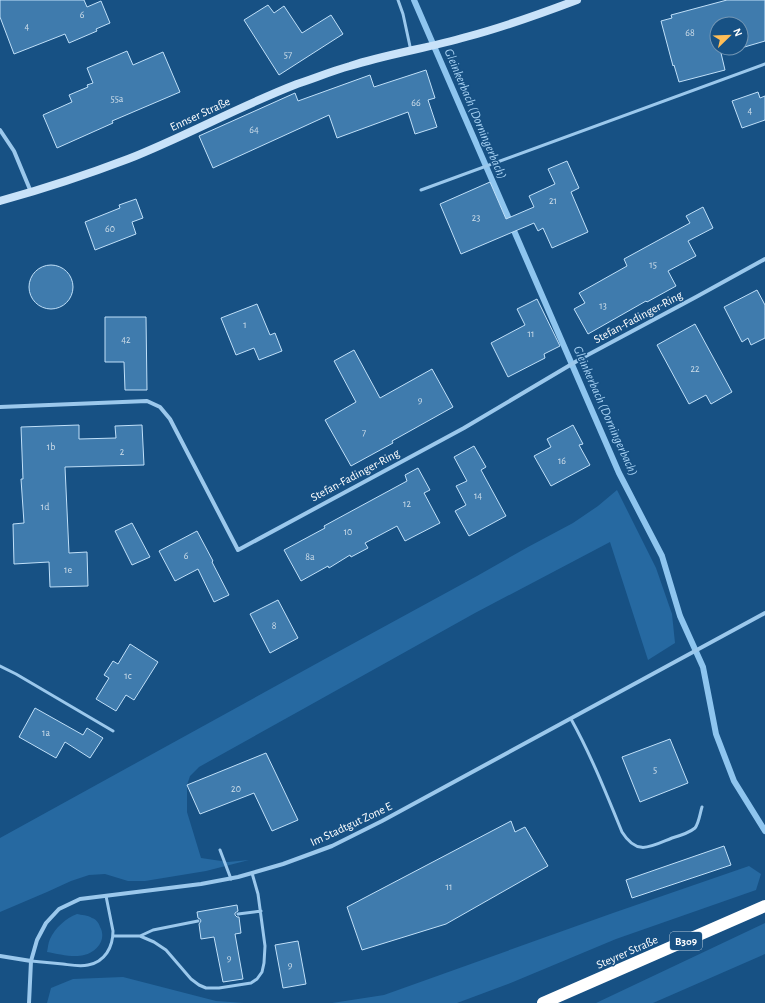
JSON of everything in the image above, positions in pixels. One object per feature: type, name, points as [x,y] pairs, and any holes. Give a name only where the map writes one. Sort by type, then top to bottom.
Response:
[{"type":"highway","name":"Steyrer Straße","points":[[543,1003],[765,906]]},
{"type":"street","name":"Ennser Straße","points":[[0,201],[65,182],[129,158],[297,84],[348,66],[425,48],[480,33],[522,20],[577,0]]},
{"type":"street","points":[[0,130],[14,152],[31,192]]},
{"type":"street","name":"Stefan-Fadinger-Ring","points":[[0,407],[147,401],[160,407],[170,419],[238,550],[457,431],[582,358],[765,259]]},
{"type":"street","name":"Im Stadtgut Zone E","points":[[30,1003],[31,961],[37,940],[46,923],[59,909],[80,899],[231,879],[282,864],[332,846],[382,821],[765,613]]},
{"type":"street","points":[[0,956],[31,961]]},
{"type":"lane","points":[[398,0],[403,14],[411,51]]},
{"type":"lane","points":[[421,190],[765,64]]},
{"type":"lane","points":[[0,666],[113,731]]},
{"type":"lane","points":[[570,719],[595,768],[622,832],[635,846],[642,848],[652,846],[695,828],[702,807]]},
{"type":"lane","points":[[220,850],[231,879]]},
{"type":"lane","points":[[113,936],[140,936],[154,942],[166,950],[191,978],[199,985],[206,988],[219,988],[251,983],[257,979],[262,972],[265,946],[258,894],[252,873]]},
{"type":"lane","points":[[31,961],[88,965],[97,962],[105,956],[113,940],[113,931],[106,896]]},
{"type":"lane","points":[[238,914],[261,911]]},
{"type":"lane","points":[[140,936],[152,930],[198,921]]},
{"type":"shaded area","points":[[617,490],[656,568],[672,614],[675,643],[648,660],[610,542],[475,613],[199,767],[190,776],[187,785],[187,812],[201,858],[228,862],[249,860],[206,871],[145,881],[128,881],[105,874],[89,875],[71,881],[0,912],[0,838],[573,523],[598,506]]},
{"type":"shaded area","points":[[749,866],[761,874],[756,890],[616,939],[513,982],[457,1003],[332,1003],[384,995]]},
{"type":"shaded area","points":[[77,914],[89,916],[95,919],[98,923],[102,936],[100,944],[97,948],[80,956],[47,952],[49,941],[58,927]]},
{"type":"shaded area","points":[[765,923],[765,954],[653,1003],[596,1003]]},
{"type":"shaded area","points":[[123,977],[216,1001],[244,1003],[47,1003],[51,988],[73,979]]},
{"type":"building","points":[[0,0],[84,0],[87,7],[101,1],[110,23],[96,29],[97,31],[69,43],[65,34],[14,54],[0,17]]},
{"type":"building","points":[[727,0],[765,0],[765,41],[749,46],[749,16],[709,16],[709,56],[722,56],[725,70],[679,82],[674,65],[673,66],[661,21],[672,18],[671,15]]},
{"type":"building","points":[[268,5],[274,13],[284,6],[302,33],[331,15],[343,34],[279,75],[244,20]]},
{"type":"building","points":[[127,51],[133,65],[163,52],[180,92],[112,121],[113,123],[57,148],[43,115],[72,102],[69,95],[88,87],[87,85],[93,83],[87,68]]},
{"type":"building","points":[[426,70],[435,98],[428,100],[437,127],[415,134],[408,112],[337,138],[329,115],[213,168],[199,136],[295,93],[298,101],[370,75],[374,87]]},
{"type":"building","points":[[758,92],[760,98],[765,96],[765,120],[742,128],[732,101]]},
{"type":"building","points":[[567,161],[579,188],[571,192],[588,232],[552,248],[543,228],[538,231],[534,223],[461,254],[440,204],[490,182],[506,219],[534,207],[529,196],[555,184],[548,169]]},
{"type":"building","points":[[136,199],[143,218],[132,222],[136,234],[95,250],[85,222],[120,208],[119,205]]},
{"type":"building","points":[[703,207],[713,228],[688,241],[696,256],[668,271],[676,286],[588,334],[574,309],[585,303],[579,293],[627,266],[624,259],[690,223],[686,216]]},
{"type":"building","points":[[51,265],[63,269],[69,275],[73,287],[69,299],[63,305],[51,309],[39,305],[33,299],[29,287],[33,275],[39,269]]},
{"type":"building","points":[[757,290],[765,305],[765,338],[751,345],[748,338],[742,342],[724,307]]},
{"type":"building","points":[[537,299],[560,346],[544,354],[545,358],[508,377],[491,343],[525,325],[517,309]]},
{"type":"building","points":[[257,304],[270,335],[275,333],[282,351],[259,360],[254,348],[236,355],[221,318]]},
{"type":"building","points":[[105,317],[146,317],[147,390],[125,390],[124,362],[105,362]]},
{"type":"building","points":[[695,324],[732,392],[711,404],[706,395],[689,404],[657,345]]},
{"type":"building","points":[[354,350],[380,398],[432,369],[453,407],[351,466],[325,420],[356,402],[334,361]]},
{"type":"building","points":[[79,425],[79,439],[116,438],[115,426],[142,425],[144,465],[65,467],[69,553],[87,552],[88,586],[50,587],[49,562],[14,564],[13,524],[24,523],[21,479],[23,479],[21,427]]},
{"type":"building","points":[[573,425],[583,444],[579,445],[590,465],[551,486],[534,456],[551,447],[547,439]]},
{"type":"building","points":[[474,446],[486,467],[481,470],[506,516],[469,536],[455,511],[466,505],[456,486],[467,481],[454,457]]},
{"type":"building","points":[[418,468],[430,490],[424,493],[440,523],[405,541],[397,526],[365,543],[368,548],[351,557],[350,555],[329,568],[328,566],[301,581],[284,550],[325,528],[324,526],[407,481],[405,475]]},
{"type":"building","points":[[132,523],[150,557],[132,565],[115,531]]},
{"type":"building","points":[[197,531],[229,595],[214,602],[198,569],[175,581],[159,551]]},
{"type":"building","points":[[278,600],[298,638],[270,653],[250,614]]},
{"type":"building","points":[[130,644],[158,662],[134,700],[126,695],[116,711],[96,699],[109,678],[104,675],[113,661],[118,664]]},
{"type":"building","points":[[35,708],[83,735],[87,728],[103,738],[90,758],[65,742],[56,758],[19,737]]},
{"type":"building","points":[[670,739],[688,783],[640,802],[622,757]]},
{"type":"building","points":[[266,753],[298,820],[272,831],[254,793],[200,814],[187,785]]},
{"type":"building","points":[[511,821],[515,832],[525,827],[548,866],[446,924],[362,950],[347,907]]},
{"type":"building","points":[[724,846],[731,865],[632,898],[626,880]]},
{"type":"building","points":[[237,905],[238,911],[235,915],[239,917],[241,933],[235,934],[243,979],[223,982],[214,937],[201,939],[199,924],[201,921],[198,918],[197,912]]},
{"type":"building","points":[[298,941],[306,984],[283,988],[275,945]]},
{"type":"waterway","name":"Gleinkerbach (Dorningerbach)","points":[[414,0],[619,473],[662,556],[680,616],[703,667],[716,734],[734,781],[765,831]]}]
